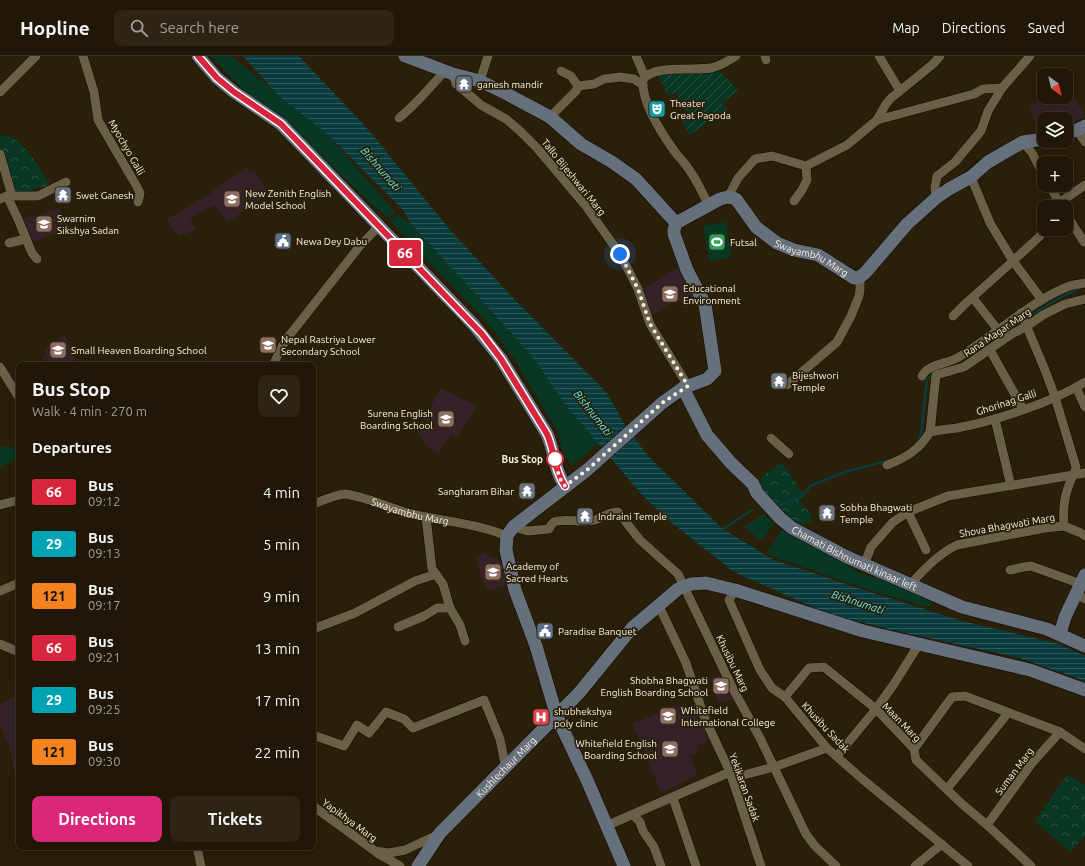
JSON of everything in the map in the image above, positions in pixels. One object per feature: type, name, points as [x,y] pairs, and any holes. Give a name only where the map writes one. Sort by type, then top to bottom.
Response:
[{"type":"main road","points":[[198,56],[223,83],[281,124],[474,325],[501,359],[547,434],[559,477],[565,486]]},
{"type":"main road","points":[[405,56],[449,72],[480,81],[550,117],[581,144],[612,162],[636,179],[676,222]]},
{"type":"main road","name":"Swayambhu Marg","points":[[728,197],[736,199],[756,226],[777,243],[794,250],[818,255],[854,278],[860,277],[907,224],[936,198],[971,177],[988,162],[1023,142],[1037,140]]},
{"type":"main road","points":[[624,866],[587,780],[557,716],[536,646],[515,590],[506,550],[510,531],[587,470],[662,403],[685,387],[707,379],[715,371],[705,304],[687,270],[674,234],[674,230],[676,222],[720,199],[728,197]]},
{"type":"main road","name":"Chamati Bishnumati kinaar left","points":[[685,387],[707,435],[731,463],[753,484],[757,493],[780,518],[792,528],[864,565],[914,580],[962,607],[1048,629],[1085,646]]},
{"type":"main road","points":[[683,587],[691,584],[706,583],[735,590],[863,631],[1030,670],[1085,690]]},
{"type":"main road","name":"Kushlechaur Marg","points":[[418,866],[440,833],[557,716],[594,676],[632,628],[678,589],[683,587]]},
{"type":"main road","points":[[1060,634],[1065,617],[1082,588]]},
{"type":"street","points":[[0,92],[36,56]]},
{"type":"street","name":"Myochyo Galli","points":[[83,56],[94,92],[98,120],[136,184],[140,193],[138,202]]},
{"type":"street","points":[[480,81],[488,56]]},
{"type":"street","points":[[636,56],[644,81],[644,98],[652,115],[675,152],[685,163],[695,179],[708,204],[704,208]]},
{"type":"street","points":[[644,81],[653,73],[669,70],[706,69],[736,56]]},
{"type":"street","points":[[879,56],[900,91]]},
{"type":"street","points":[[728,197],[738,178],[755,159],[772,156],[806,166],[847,145],[877,120],[886,104],[933,64],[940,56]]},
{"type":"street","points":[[936,198],[935,188],[937,176],[955,162],[981,132],[988,111],[1002,88],[1030,56]]},
{"type":"street","points":[[561,71],[570,76],[578,86]]},
{"type":"street","points":[[399,118],[412,108],[424,92],[449,72]]},
{"type":"street","name":"Tallo Bijeshwari Marg","points":[[449,72],[458,86],[480,105],[506,119],[520,131],[537,148],[585,205],[620,254],[638,289],[650,324],[685,387]]},
{"type":"street","points":[[578,86],[594,84],[604,79],[620,77],[644,81]]},
{"type":"street","points":[[550,117],[576,91],[578,86]]},
{"type":"street","points":[[877,120],[974,94],[983,89],[1002,88]]},
{"type":"street","points":[[1076,130],[1085,142]]},
{"type":"street","points":[[1023,142],[1032,153],[1037,163]]},
{"type":"street","points":[[0,154],[6,197],[18,219],[32,253],[37,259]]},
{"type":"street","points":[[794,201],[807,180],[806,166]]},
{"type":"street","points":[[971,177],[990,223],[1013,261],[1042,300]]},
{"type":"street","points":[[6,197],[38,196],[66,182]]},
{"type":"street","points":[[1066,200],[1085,185]]},
{"type":"street","points":[[1073,225],[1084,242]]},
{"type":"street","points":[[274,362],[285,341],[359,247],[379,226]]},
{"type":"street","points":[[953,316],[1040,236]]},
{"type":"street","points":[[9,243],[26,238]]},
{"type":"street","points":[[787,385],[837,342],[851,316],[860,290],[860,277]]},
{"type":"street","points":[[922,376],[929,368],[957,359],[1021,313],[1042,300],[1067,287],[1085,283]]},
{"type":"street","points":[[972,298],[998,330]]},
{"type":"street","name":"Rana Magar Marg","points":[[930,432],[936,375],[964,367],[1010,335],[1027,326],[1052,309],[1085,299]]},
{"type":"street","points":[[1021,313],[1056,397],[1076,467],[1075,474],[1069,485],[1063,515],[1064,526]]},
{"type":"street","points":[[990,350],[1023,409]]},
{"type":"street","points":[[0,367],[16,393]]},
{"type":"street","name":"Ghorinag Galli","points":[[930,432],[956,428],[1023,409],[1056,397],[1085,382]]},
{"type":"street","points":[[1076,387],[1085,407]]},
{"type":"street","points":[[995,418],[1011,486]]},
{"type":"street","points":[[887,465],[899,461],[912,453],[922,444],[930,432]]},
{"type":"street","points":[[771,438],[789,454]]},
{"type":"street","points":[[864,565],[871,547],[893,522],[908,512],[948,496],[1085,473]]},
{"type":"street","name":"Swayambhu Marg","points":[[316,503],[344,494],[426,517],[484,529],[510,531],[549,529],[554,522],[560,520],[595,520],[614,512],[618,512],[640,540],[678,574],[683,587]]},
{"type":"street","points":[[0,505],[16,501]]},
{"type":"street","points":[[908,512],[926,550]]},
{"type":"street","points":[[426,517],[432,569],[443,584],[450,608],[460,625],[465,641]]},
{"type":"street","name":"Shova Bhagwati Marg","points":[[914,580],[948,549],[957,545],[1045,528],[1064,526],[1085,536]]},
{"type":"street","points":[[1010,570],[1024,566],[1031,566],[1082,588]]},
{"type":"street","points":[[316,628],[356,614],[415,581],[436,574]]},
{"type":"street","points":[[0,591],[16,584]]},
{"type":"street","name":"Khusibu Marg","points":[[683,587],[733,689],[774,767],[806,834],[815,846],[836,866]]},
{"type":"street","name":"Khusibu Sadak","points":[[735,590],[729,600],[760,670],[772,688],[785,697],[827,748],[860,778],[968,866]]},
{"type":"street","name":"Yekikaran Sadak","points":[[659,606],[686,663],[705,718],[731,775],[761,866]]},
{"type":"street","points":[[398,627],[424,616],[437,608],[450,608]]},
{"type":"street","points":[[0,644],[16,651]]},
{"type":"street","points":[[837,756],[876,710],[919,644]]},
{"type":"street","name":"Maan Marg","points":[[785,697],[809,668],[824,667],[876,710],[914,749],[916,760],[1031,866]]},
{"type":"street","points":[[914,749],[952,697],[965,696],[1060,732],[1085,749]]},
{"type":"street","points":[[316,736],[344,746],[357,725],[369,733],[386,712],[404,719],[413,728],[484,700],[500,739],[505,764],[507,767]]},
{"type":"street","points":[[947,789],[1008,713]]},
{"type":"street","name":"Suman Marg","points":[[987,825],[1032,763],[1060,732]]},
{"type":"street","points":[[606,826],[731,775],[774,767],[827,748]]},
{"type":"street","points":[[673,798],[696,866]]},
{"type":"street","name":"Yapikhya Marg","points":[[316,808],[375,851],[400,866]]},
{"type":"street","points":[[634,815],[640,822],[643,831],[654,847],[661,866]]},
{"type":"street","name":"Yapikhya Marg","points":[[375,851],[388,853],[405,850],[440,833]]},
{"type":"street","points":[[915,866],[942,844]]},
{"type":"street","points":[[198,850],[201,866]]},
{"type":"shaded area","points":[[1073,95],[1085,117],[1073,122],[1073,112],[1037,112],[1037,128],[1029,107],[1037,100],[1037,104],[1073,104]]},
{"type":"shaded area","name":"New Zenith English Model School","points":[[246,167],[251,173],[255,171],[269,194],[228,222],[214,205],[190,219],[197,229],[180,236],[174,231],[166,218],[177,214],[212,192]]},
{"type":"shaded area","name":"Swarnim Sikshya Sadan","points":[[59,208],[70,229],[29,243],[19,219],[40,215]]},
{"type":"shaded area","name":"Educational Environment","points":[[682,265],[698,301],[685,309],[678,299],[651,316],[642,290]]},
{"type":"shaded area","name":"Small Heaven Boarding School","points":[[65,335],[75,360],[72,362],[46,362],[42,357],[47,354],[44,349]]},
{"type":"shaded area","name":"Surena English Boarding School","points":[[441,388],[476,406],[458,438],[451,435],[439,453],[424,444],[417,431]]},
{"type":"shaded area","name":"Academy of Sacred Hearts","points":[[485,552],[491,558],[497,559],[505,566],[509,581],[505,586],[489,590],[485,586],[475,558]]},
{"type":"shaded area","name":"Shobha Bhagwati English Boarding School","points":[[723,675],[736,697],[718,702],[709,678]]},
{"type":"shaded area","points":[[16,682],[16,693],[13,687]]},
{"type":"shaded area","points":[[16,696],[16,772],[14,772],[10,748],[0,726],[0,704]]},
{"type":"shaded area","name":"Whitefield English Boarding School","points":[[678,704],[683,715],[695,710],[709,740],[696,746],[699,753],[690,756],[697,775],[661,793],[633,724]]},
{"type":"green space","points":[[211,56],[231,56],[322,128],[395,212],[389,218],[371,204],[284,119],[267,106],[252,99]]},
{"type":"green space","points":[[719,70],[738,91],[722,103],[727,110],[689,135],[681,118],[687,112],[676,93],[667,95],[658,75]]},
{"type":"green space","points":[[0,135],[11,137],[22,145],[39,166],[49,185],[25,192],[17,191],[11,186],[0,148]]},
{"type":"green space","points":[[397,215],[411,224],[515,337],[537,363],[566,406],[598,443],[572,465],[563,453],[558,432],[515,360],[495,332],[481,316],[390,221]]},
{"type":"green space","name":"Futsal","points":[[725,222],[732,257],[710,262],[703,226]]},
{"type":"green space","points":[[0,446],[15,448],[16,459],[0,467]]},
{"type":"green space","points":[[782,462],[805,496],[799,501],[812,515],[810,524],[805,521],[802,527],[778,510],[759,484],[761,477]]},
{"type":"green space","points":[[764,514],[774,523],[762,541],[744,527]]},
{"type":"green space","points":[[782,530],[820,546],[858,573],[940,596],[928,607],[873,591],[777,558],[767,553]]},
{"type":"green space","points":[[1068,774],[1085,786],[1085,836],[1070,852],[1035,821]]},
{"type":"water","name":"Bishnumati","points":[[243,56],[299,56],[366,127],[451,231],[515,300],[607,393],[626,427],[649,457],[723,529],[774,560],[962,621],[1056,643],[1085,656],[1085,681],[1020,658],[892,630],[829,614],[734,572],[672,523],[645,498],[566,406],[537,363],[411,224],[403,210],[324,131],[280,97]]},
{"type":"waterway","points":[[1026,318],[1065,295],[1083,287]]},
{"type":"waterway","points":[[992,343],[1021,321]]},
{"type":"waterway","points":[[917,442],[921,434],[927,380],[932,375]]},
{"type":"waterway","points":[[779,506],[803,496],[810,486],[848,471],[886,461]]},
{"type":"waterway","points":[[723,529],[752,510]]},
{"type":"bus line","name":"66","points":[[198,56],[217,78],[234,92],[281,124],[482,334],[501,359],[547,434],[559,477],[565,486]]},
{"type":"place","name":"ganesh mandir","points":[[464,84]]},
{"type":"place","name":"Theater Great Pagoda","points":[[657,109]]},
{"type":"place","name":"Swet Ganesh","points":[[63,195]]},
{"type":"place","name":"New Zenith English Model School","points":[[232,199]]},
{"type":"place","name":"Swarnim Sikshya Sadan","points":[[44,224]]},
{"type":"place","name":"Newa Dey Dabu","points":[[283,241]]},
{"type":"place","name":"Futsal","points":[[717,242]]},
{"type":"place","name":"Educational Environment","points":[[670,294]]},
{"type":"place","name":"Nepal Rastriya Lower Secondary School","points":[[268,345]]},
{"type":"place","name":"Small Heaven Boarding School","points":[[58,350]]},
{"type":"place","name":"Bijeshwori Temple","points":[[779,381]]},
{"type":"place","name":"Surena English Boarding School","points":[[446,419]]},
{"type":"place","name":"Bus Stop","points":[[555,459]]},
{"type":"place","name":"Sangharam Bihar","points":[[527,491]]},
{"type":"place","name":"Sobha Bhagwati Temple","points":[[827,513]]},
{"type":"place","name":"Indraini Temple","points":[[585,516]]},
{"type":"place","name":"Academy of Sacred Hearts","points":[[493,572]]},
{"type":"place","name":"Paradise Banquet","points":[[545,631]]},
{"type":"place","name":"Shobha Bhagwati English Boarding School","points":[[721,686]]},
{"type":"place","name":"Whitefield International College","points":[[668,716]]},
{"type":"place","name":"shubhekshya poly clinic","points":[[541,717]]},
{"type":"place","name":"Whitefield English Boarding School","points":[[670,749]]},
{"type":"route","points":[[555,459],[559,477],[565,486],[587,470],[662,403],[688,386],[650,324],[638,289],[620,254]]}]
